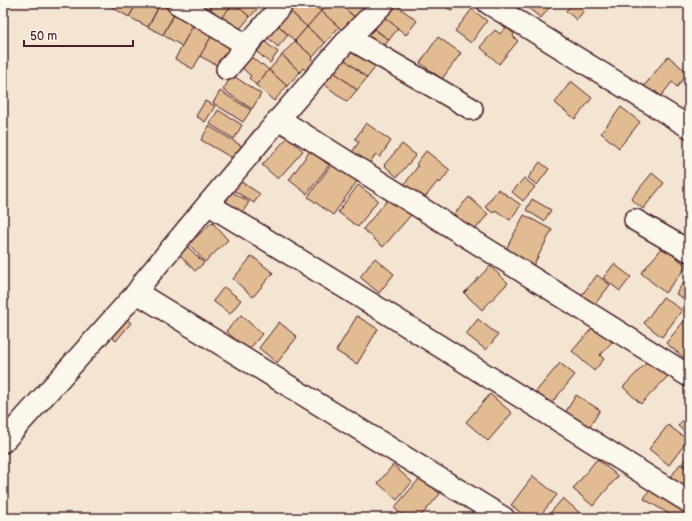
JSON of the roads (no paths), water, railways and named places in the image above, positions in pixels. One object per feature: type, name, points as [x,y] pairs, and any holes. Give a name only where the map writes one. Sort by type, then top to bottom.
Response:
[{"type":"street","points":[[226,69],[283,3]]},
{"type":"street","points":[[3,442],[138,291],[145,280],[208,204],[349,38],[384,3]]},
{"type":"street","points":[[488,3],[689,127]]},
{"type":"street","points":[[187,5],[246,45]]},
{"type":"street","points":[[349,38],[472,109]]},
{"type":"street","points":[[279,119],[689,376]]},
{"type":"street","points":[[208,204],[689,502]]},
{"type":"street","points":[[635,220],[689,251]]},
{"type":"street","points":[[138,291],[144,297],[504,518]]}]
